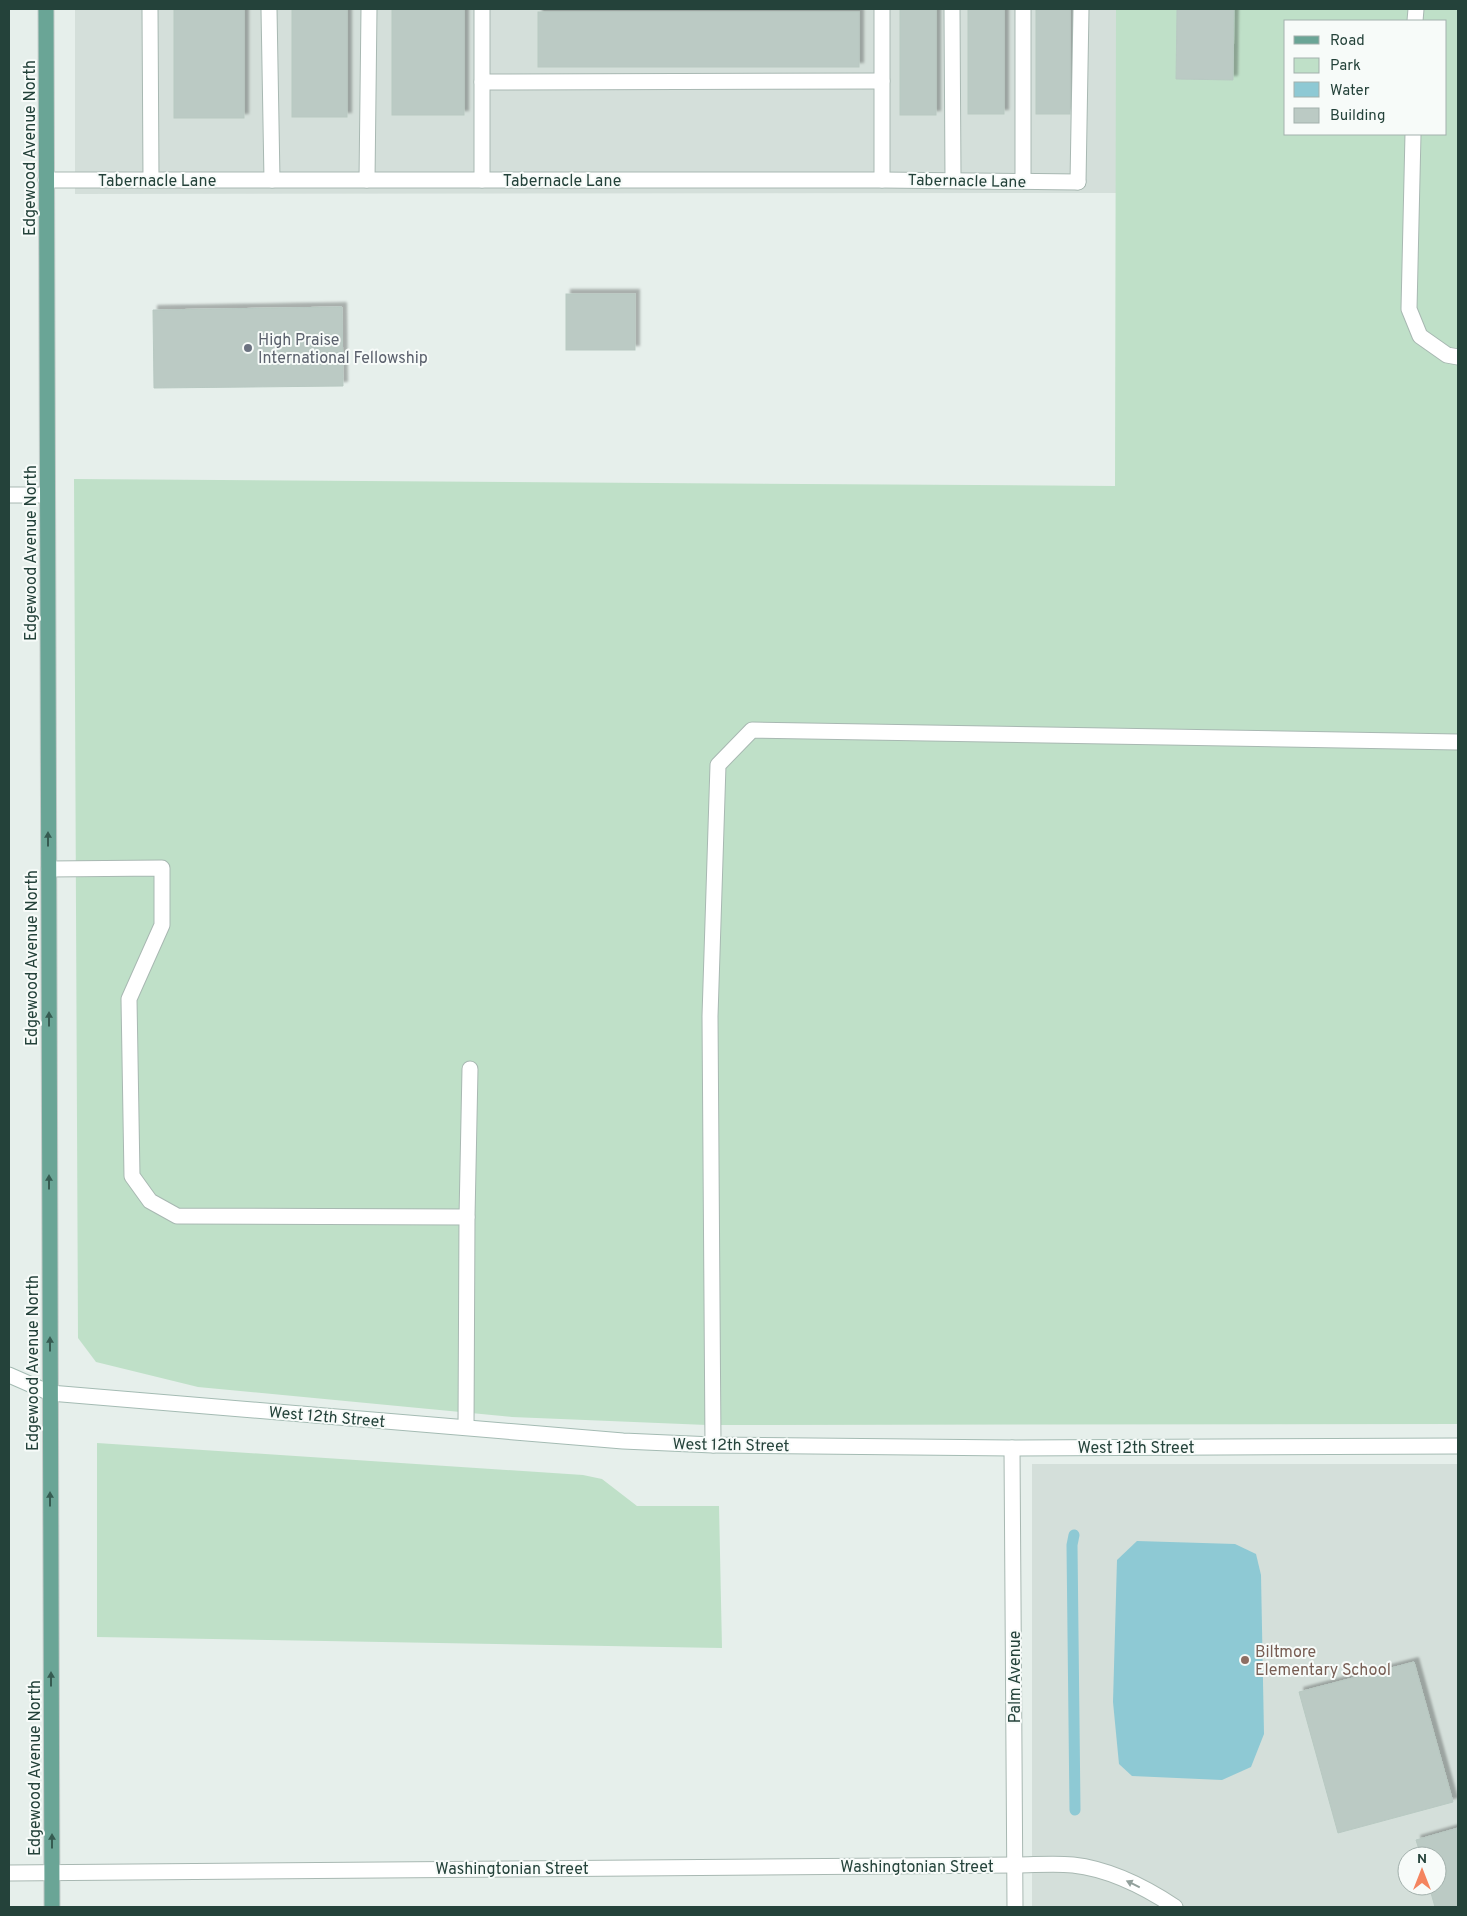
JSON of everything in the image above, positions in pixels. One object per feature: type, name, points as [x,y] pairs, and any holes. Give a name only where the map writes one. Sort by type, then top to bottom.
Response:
[{"type":"main road","name":"Edgewood Avenue North","points":[[46,9],[52,1907]]},
{"type":"street","points":[[150,9],[151,180]]},
{"type":"street","points":[[269,9],[272,180]]},
{"type":"street","points":[[367,180],[369,9]]},
{"type":"street","points":[[482,9],[482,180]]},
{"type":"street","points":[[882,9],[882,180]]},
{"type":"street","points":[[952,9],[953,180]]},
{"type":"street","points":[[1023,9],[1023,181]]},
{"type":"street","name":"Tabernacle Lane","points":[[46,180],[953,180],[1078,182],[1081,9]]},
{"type":"street","points":[[482,82],[882,81]]},
{"type":"street","points":[[1413,135],[1409,309],[1420,336],[1447,355],[1458,357]]},
{"type":"street","points":[[9,495],[48,495]]},
{"type":"street","points":[[713,1445],[710,1016],[718,765],[752,730],[1458,742]]},
{"type":"street","points":[[48,870],[162,868],[162,925],[129,999],[132,1176],[150,1202],[177,1216],[467,1217]]},
{"type":"street","points":[[466,1427],[470,1069]]},
{"type":"street","name":"West 12th Street","points":[[9,1375],[50,1393],[623,1441],[713,1445],[1012,1448],[1458,1446]]},
{"type":"street","name":"Palm Avenue","points":[[1012,1448],[1015,1907]]},
{"type":"street","name":"Washingtonian Street","points":[[9,1873],[1073,1866],[1116,1876],[1160,1897],[1175,1907]]},
{"type":"shaded area","points":[[75,9],[1116,9],[1116,193],[75,194]]},
{"type":"shaded area","name":"Biltmore Elementary School","points":[[1032,1464],[1458,1464],[1458,1907],[1032,1907]]},
{"type":"green space","points":[[1116,9],[1458,9],[1458,1424],[707,1425],[512,1417],[198,1387],[96,1362],[78,1338],[74,479],[1115,486]]},
{"type":"green space","points":[[97,1443],[583,1475],[602,1479],[637,1506],[719,1506],[722,1648],[97,1637]]},
{"type":"water","points":[[1137,1541],[1235,1544],[1256,1554],[1261,1575],[1264,1734],[1251,1767],[1222,1780],[1132,1776],[1119,1764],[1113,1702],[1117,1560]]},
{"type":"building","points":[[174,9],[244,9],[244,118],[174,118]]},
{"type":"building","points":[[292,9],[347,9],[347,117],[292,117]]},
{"type":"building","points":[[392,9],[464,9],[464,115],[392,115]]},
{"type":"building","points":[[900,9],[936,9],[936,115],[900,115]]},
{"type":"building","points":[[968,9],[1004,9],[1004,114],[968,114]]},
{"type":"building","points":[[1036,9],[1070,9],[1070,114],[1036,114]]},
{"type":"building","points":[[1177,9],[1234,9],[1233,80],[1176,79]]},
{"type":"building","points":[[538,12],[859,12],[859,67],[538,67]]},
{"type":"building","points":[[566,294],[635,294],[635,350],[566,350]]},
{"type":"building","name":"High Praise International Fellowship","points":[[342,307],[343,386],[154,388],[153,310]]},
{"type":"building","points":[[1414,1662],[1453,1802],[1338,1833],[1299,1692]]},
{"type":"building","points":[[1458,1828],[1458,1907],[1435,1907],[1432,1896],[1447,1896],[1447,1846],[1418,1846],[1416,1840]]},
{"type":"waterway","points":[[1074,1535],[1072,1545],[1075,1810]]},
{"type":"place","name":"High Praise International Fellowship","points":[[248,348]]},
{"type":"place","name":"Biltmore Elementary School","points":[[1245,1660]]}]
